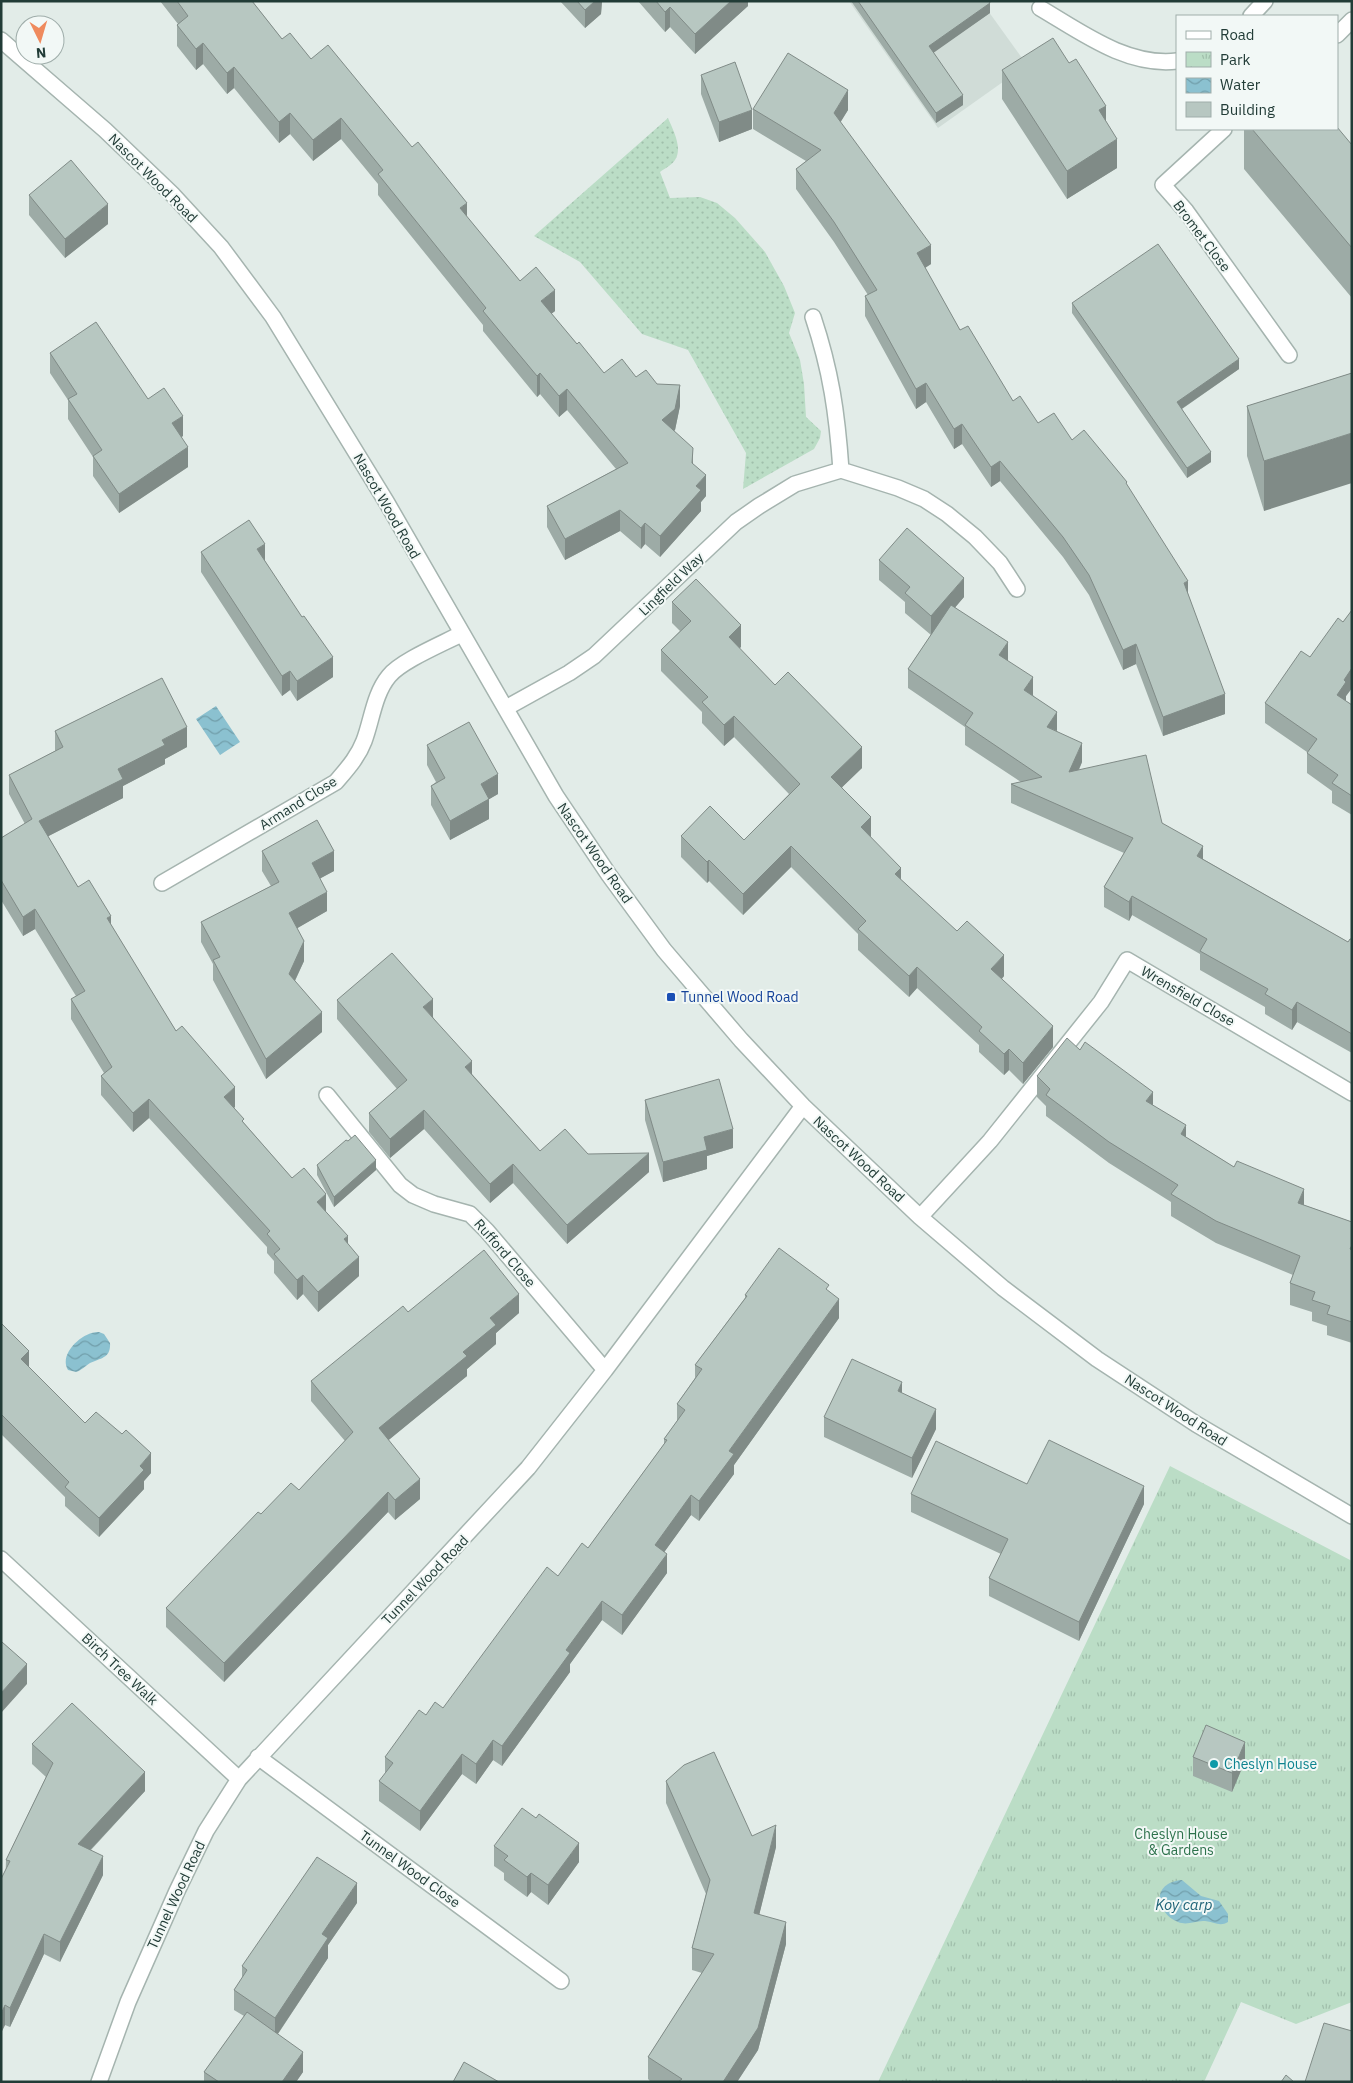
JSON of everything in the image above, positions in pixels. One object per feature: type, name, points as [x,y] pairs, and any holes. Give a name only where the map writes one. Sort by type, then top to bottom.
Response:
[{"type":"street","points":[[1252,15],[1266,1]]},
{"type":"street","points":[[1040,8],[1096,41],[1125,54],[1149,60],[1176,61]]},
{"type":"street","points":[[1338,34],[1352,20]]},
{"type":"street","name":"Nascot Wood Road","points":[[1,40],[112,137],[173,195],[221,247],[273,317],[387,503],[556,796],[609,875],[664,950],[741,1040],[803,1106],[920,1217],[1003,1288],[1097,1359],[1196,1424],[1352,1516]]},
{"type":"street","name":"Bromet Close","points":[[1223,130],[1163,185],[1186,211],[1289,355]]},
{"type":"street","points":[[813,316],[826,356],[833,388],[838,423],[841,470],[924,499],[947,514],[975,537],[994,557],[1017,589]]},
{"type":"street","name":"Lingfield Way","points":[[506,708],[569,673],[594,656],[736,522],[795,484],[841,470]]},
{"type":"street","name":"Armand Close","points":[[162,883],[336,782],[354,762],[364,742],[381,688],[389,675],[403,665],[461,634]]},
{"type":"street","name":"Wrensfield Close","points":[[920,1217],[990,1141],[1101,1002],[1127,960],[1352,1093]]},
{"type":"street","name":"Rufford Close","points":[[328,1095],[400,1185],[413,1195],[434,1204],[470,1214],[487,1231],[605,1370]]},
{"type":"street","name":"Tunnel Wood Road","points":[[100,2082],[128,2002],[177,1891],[206,1831],[239,1779],[522,1475],[605,1370],[803,1106]]},
{"type":"street","name":"Birch Tree Walk","points":[[1,1559],[239,1779]]},
{"type":"street","name":"Tunnel Wood Close","points":[[258,1757],[561,1981]]},
{"type":"shaded area","points":[[849,1],[981,1],[1027,65],[938,128]]},
{"type":"green space","points":[[668,118],[678,150],[674,162],[660,172],[670,198],[700,197],[717,203],[735,218],[765,252],[784,286],[795,313],[789,333],[800,360],[806,417],[821,431],[820,438],[814,449],[743,489],[746,453],[688,350],[642,334],[580,262],[534,236]]},
{"type":"green space","name":"Cheslyn House & Gardens","points":[[1170,1466],[1352,1561],[1352,2002],[1296,2024],[1241,2002],[1204,2082],[878,2082]]},
{"type":"water","points":[[216,706],[240,742],[220,755],[196,719]]},
{"type":"water","points":[[99,1332],[104,1334],[110,1343],[107,1355],[76,1372],[68,1370],[66,1357],[69,1351],[86,1335]]},
{"type":"water","name":"Koy carp","points":[[1182,1880],[1201,1896],[1219,1901],[1228,1914],[1228,1922],[1220,1924],[1202,1921],[1185,1923],[1171,1918],[1161,1906],[1161,1892],[1172,1882]]},
{"type":"building","points":[[177,1],[252,1],[282,39],[290,33],[311,59],[328,45],[412,147],[418,142],[467,203],[460,208],[520,281],[536,267],[555,290],[541,301],[577,344],[579,342],[604,373],[622,359],[636,377],[646,370],[657,384],[680,385],[675,409],[662,420],[693,448],[692,463],[706,475],[696,486],[701,490],[660,536],[645,523],[641,528],[620,510],[565,539],[547,506],[628,463],[567,389],[559,396],[540,373],[537,376],[483,311],[486,308],[378,174],[383,170],[341,118],[313,140],[290,113],[279,122],[234,67],[227,73],[203,43],[196,49],[177,25],[188,16]]},
{"type":"building","points":[[577,1],[595,1],[585,10]]},
{"type":"building","points":[[656,1],[731,1],[695,34],[670,7],[665,12]]},
{"type":"building","points":[[858,1],[989,1],[990,3],[929,46],[963,95],[936,113]]},
{"type":"building","points":[[1053,38],[1069,63],[1076,59],[1106,106],[1099,110],[1117,139],[1067,171],[1002,70]]},
{"type":"building","points":[[788,53],[848,90],[834,113],[931,245],[917,253],[960,330],[968,326],[1013,401],[1020,396],[1038,423],[1054,413],[1072,440],[1084,430],[1127,482],[1188,581],[1184,583],[1225,694],[1163,717],[1136,644],[1123,650],[1089,575],[1063,537],[1000,461],[991,467],[962,424],[954,429],[926,383],[916,389],[865,296],[877,290],[834,222],[796,169],[821,150],[753,109]]},
{"type":"building","points":[[735,62],[752,110],[719,122],[701,75]]},
{"type":"building","points":[[1338,128],[1352,145],[1352,248],[1253,130],[1338,130]]},
{"type":"building","points":[[71,160],[108,204],[65,239],[29,195]]},
{"type":"building","points":[[1158,244],[1239,359],[1177,402],[1211,452],[1187,468],[1072,303]]},
{"type":"building","points":[[96,322],[148,399],[164,388],[183,416],[172,423],[188,447],[119,494],[93,456],[102,450],[68,399],[77,394],[50,353]]},
{"type":"building","points":[[1352,373],[1352,433],[1264,461],[1247,406]]},
{"type":"building","points":[[249,520],[265,544],[257,549],[302,617],[304,616],[333,657],[297,681],[290,671],[282,676],[201,552]]},
{"type":"building","points":[[907,528],[964,578],[931,616],[905,593],[910,587],[879,560]]},
{"type":"building","points":[[696,579],[741,625],[729,637],[775,685],[788,672],[862,747],[831,777],[871,817],[861,827],[901,868],[895,874],[957,931],[967,921],[1004,955],[991,969],[1053,1026],[1023,1063],[1009,1049],[1004,1054],[979,1031],[982,1027],[917,967],[909,976],[858,929],[866,921],[791,846],[743,894],[709,860],[707,862],[681,836],[710,806],[744,840],[800,784],[734,716],[724,725],[702,702],[708,697],[661,650],[691,621],[672,602]]},
{"type":"building","points":[[951,605],[1008,642],[999,655],[1033,677],[1024,690],[1057,712],[1047,727],[1082,743],[1069,772],[1146,755],[1162,823],[1203,846],[1197,856],[1348,942],[1352,939],[1352,1034],[1297,1002],[1292,1010],[1265,994],[1268,989],[1200,951],[1207,939],[1132,896],[1129,902],[1104,887],[1133,838],[1011,784],[1042,777],[965,725],[973,713],[908,669]]},
{"type":"building","points":[[1352,610],[1352,668],[1344,680],[1346,682],[1337,695],[1352,705],[1352,796],[1332,783],[1338,775],[1307,753],[1317,739],[1265,703],[1301,651],[1310,657],[1338,618],[1343,622]]},
{"type":"building","points":[[162,678],[187,727],[162,740],[165,745],[118,769],[123,779],[39,821],[78,887],[89,880],[111,916],[107,918],[176,1031],[182,1026],[235,1087],[224,1097],[244,1119],[242,1121],[292,1178],[304,1168],[326,1194],[317,1202],[348,1236],[344,1239],[359,1257],[318,1292],[303,1275],[297,1280],[274,1254],[280,1249],[267,1234],[270,1231],[149,1099],[133,1113],[101,1076],[112,1067],[71,999],[85,991],[35,909],[23,917],[1,880],[1,838],[32,819],[9,775],[63,747],[55,731]]},
{"type":"building","points":[[469,722],[498,774],[481,784],[489,799],[450,821],[431,786],[445,778],[427,745]]},
{"type":"building","points":[[317,820],[334,851],[312,863],[327,892],[289,913],[304,941],[289,974],[322,1012],[266,1059],[213,960],[220,957],[201,922],[279,882],[262,851]]},
{"type":"building","points":[[392,953],[433,999],[423,1007],[472,1061],[465,1067],[540,1151],[565,1129],[588,1154],[649,1153],[567,1225],[513,1164],[490,1184],[424,1110],[390,1139],[369,1113],[407,1080],[337,1000]]},
{"type":"building","points":[[1067,1038],[1080,1050],[1085,1042],[1153,1092],[1146,1101],[1186,1125],[1181,1134],[1234,1167],[1237,1161],[1304,1189],[1298,1203],[1352,1222],[1352,1245],[1350,1249],[1352,1250],[1352,1322],[1327,1314],[1330,1306],[1312,1300],[1315,1292],[1290,1283],[1300,1256],[1216,1221],[1171,1194],[1178,1185],[1109,1142],[1046,1095],[1050,1089],[1037,1076]]},
{"type":"building","points":[[719,1079],[733,1129],[704,1137],[707,1150],[663,1162],[645,1100]]},
{"type":"building","points":[[355,1135],[376,1160],[334,1197],[317,1165],[346,1140],[348,1141]]},
{"type":"building","points":[[779,1248],[829,1285],[826,1289],[839,1299],[729,1451],[734,1454],[699,1501],[691,1495],[655,1545],[667,1554],[622,1615],[602,1601],[566,1650],[570,1653],[502,1746],[493,1740],[476,1764],[462,1754],[420,1811],[379,1781],[393,1763],[385,1757],[419,1710],[426,1715],[435,1702],[443,1708],[547,1567],[558,1576],[582,1543],[588,1548],[667,1440],[664,1439],[685,1410],[677,1404],[702,1369],[695,1365],[747,1296],[745,1295]]},
{"type":"building","points":[[484,1250],[519,1294],[490,1318],[496,1325],[463,1352],[467,1356],[379,1428],[420,1479],[395,1500],[388,1492],[224,1663],[166,1608],[258,1512],[261,1514],[291,1483],[299,1490],[353,1432],[311,1381],[403,1306],[408,1312]]},
{"type":"building","points":[[1,1323],[29,1351],[21,1359],[85,1423],[96,1412],[122,1434],[126,1430],[151,1453],[140,1466],[144,1470],[99,1518],[65,1487],[69,1482],[1,1414]]},
{"type":"building","points":[[852,1359],[902,1382],[898,1391],[936,1409],[912,1458],[824,1417]]},
{"type":"building","points":[[1049,1440],[1144,1486],[1079,1622],[989,1578],[1008,1539],[911,1494],[936,1441],[1027,1484]]},
{"type":"building","points":[[1,1642],[27,1664],[1,1693]]},
{"type":"building","points":[[72,1703],[145,1772],[78,1844],[103,1856],[60,1942],[44,1934],[10,2008],[5,2005],[1,2014],[1,1879],[10,1861],[6,1860],[53,1763],[32,1744]]},
{"type":"building","points":[[1206,1725],[1245,1742],[1232,1773],[1193,1757]]},
{"type":"building","points":[[714,1752],[752,1836],[776,1825],[754,1913],[786,1922],[758,2028],[723,2082],[678,2082],[682,2079],[648,2057],[714,1954],[692,1948],[710,1880],[666,1781],[684,1765]]},
{"type":"building","points":[[522,1808],[536,1818],[539,1814],[579,1843],[548,1885],[531,1873],[527,1877],[504,1860],[508,1856],[494,1846]]},
{"type":"building","points":[[317,1857],[357,1883],[322,1934],[328,1938],[275,2018],[234,1990],[247,1970],[242,1966]]},
{"type":"building","points":[[247,2012],[303,2052],[282,2082],[219,2082],[204,2072]]},
{"type":"building","points":[[1324,2023],[1352,2031],[1352,2082],[1305,2082]]},
{"type":"building","points":[[464,2062],[499,2082],[453,2082]]},
{"type":"building","points":[[1286,2075],[1294,2082],[1281,2082]]},
{"type":"place","name":"Tunnel Wood Road","points":[[671,997]]},
{"type":"place","name":"Cheslyn House","points":[[1214,1764]]}]
